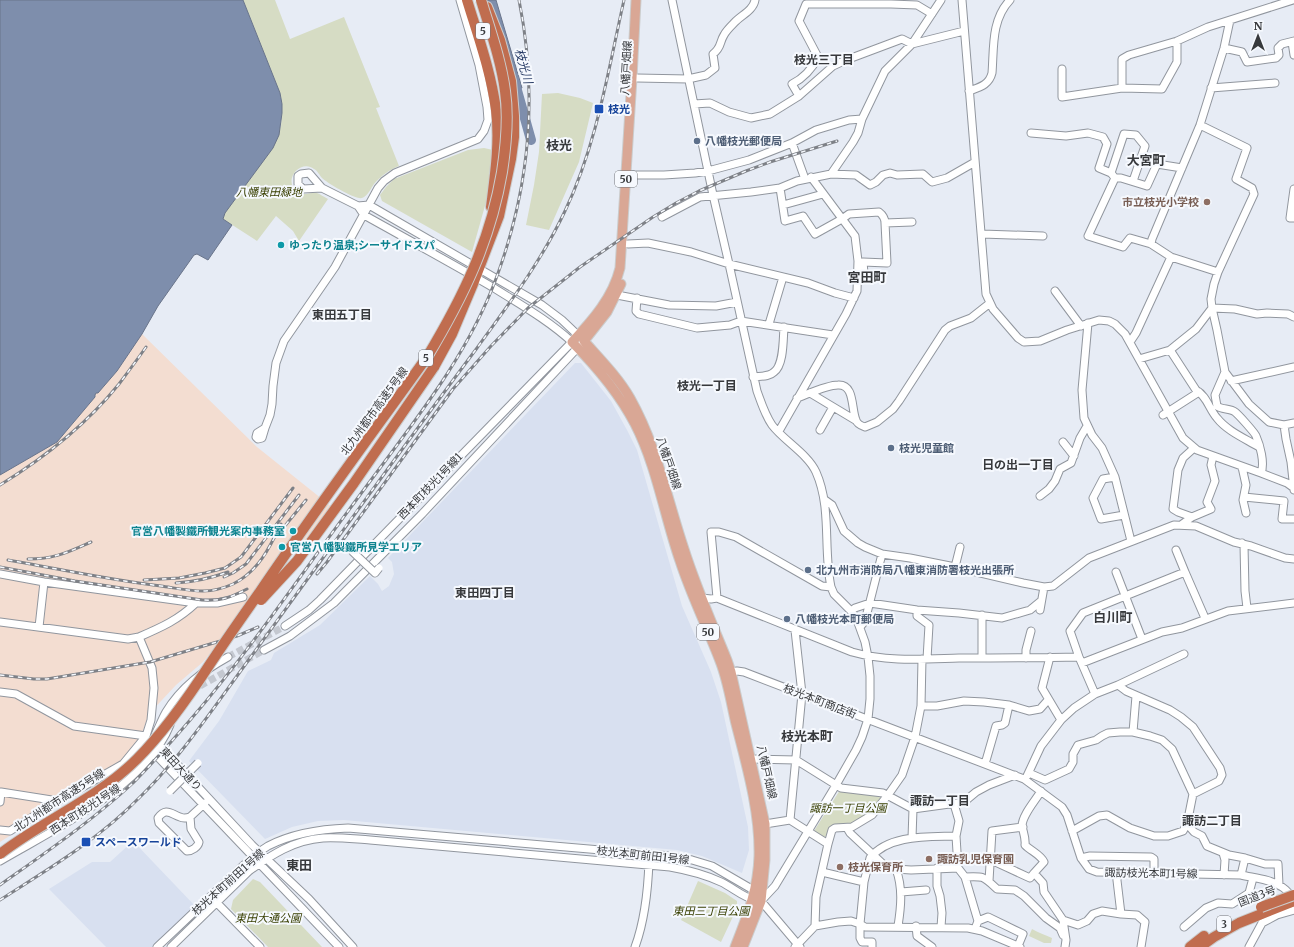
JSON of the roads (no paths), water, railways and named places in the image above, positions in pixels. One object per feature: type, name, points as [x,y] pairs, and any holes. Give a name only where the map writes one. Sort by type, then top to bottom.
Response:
[{"type":"highway","points":[[467,0],[486,64],[496,109],[497,152],[494,214]]},
{"type":"highway","name":"北九州都市高速5号線","points":[[474,0],[493,62],[502,106],[504,143],[500,184]]},
{"type":"highway","name":"北九州都市高速5号線","points":[[0,851],[94,793],[120,774],[136,760],[162,731],[201,682],[208,667],[231,632],[427,357],[443,330],[470,278],[482,249],[500,184],[506,135],[506,92],[499,60],[481,0]]},
{"type":"highway","points":[[208,667],[268,592],[431,366],[451,317],[472,276],[486,230],[494,214],[512,152],[514,137],[513,99],[509,71],[500,40],[485,0]]},
{"type":"highway","name":"国道3号","points":[[1200,947],[1239,923],[1294,895]]},
{"type":"highway","name":"国道3号","points":[[1190,947],[1211,932],[1236,918],[1294,900]]},
{"type":"main road","name":"八幡戸畑線","points":[[578,341],[610,294],[618,275],[621,262],[636,0]]},
{"type":"main road","name":"八幡戸畑線","points":[[578,341],[607,312],[617,295],[625,270],[628,244],[641,0]]},
{"type":"main road","name":"八幡戸畑線","points":[[578,341],[607,367],[623,388],[630,398],[645,429],[659,466],[683,548],[727,660],[728,673],[757,824],[758,856],[756,897],[735,947]]},
{"type":"main road","name":"八幡戸畑線","points":[[578,341],[606,379],[628,412],[639,432],[653,468],[680,562],[728,673],[752,759],[765,824],[765,860],[744,947]]},
{"type":"street","points":[[266,428],[272,404],[276,363],[284,340],[335,267],[378,188],[384,181],[395,173],[478,139],[484,131],[488,120],[487,107],[479,65],[460,0]]},
{"type":"street","points":[[672,0],[712,195],[757,391],[772,425],[815,470],[821,484],[824,500],[831,587],[834,594],[851,611],[860,627],[868,656],[870,676],[868,719],[856,750],[775,886],[756,897],[797,946],[815,926],[850,921],[865,926],[916,926],[975,929],[1019,947],[1023,934],[988,917],[978,921]]},
{"type":"street","points":[[637,78],[688,79],[706,75],[715,68],[713,54],[719,49],[724,36],[734,22],[748,12],[755,3],[755,0]]},
{"type":"street","points":[[831,174],[854,141],[862,119],[885,71],[912,44],[941,0]]},
{"type":"street","points":[[962,0],[986,294],[993,309],[1018,338],[1024,342],[1040,341],[1099,320],[1108,321],[1115,324],[1125,334],[1130,342],[1166,413],[1183,438],[1194,448],[1287,483],[1294,488]]},
{"type":"street","points":[[969,91],[987,84],[990,79],[992,73],[996,23],[1001,12],[1010,0]]},
{"type":"street","points":[[1122,88],[1122,59],[1129,55],[1177,41],[1208,27],[1293,0]]},
{"type":"street","points":[[799,96],[792,84],[801,79],[814,65],[818,57],[799,21],[806,4],[892,4],[917,6],[932,14]]},
{"type":"street","points":[[1151,244],[1200,125],[1224,48],[1230,20]]},
{"type":"street","points":[[694,104],[710,103],[728,112],[750,118],[770,114],[799,96],[828,70],[840,63],[902,40],[912,44],[964,31]]},
{"type":"street","points":[[1062,69],[1062,96],[1122,88],[1162,89],[1177,62],[1177,41]]},
{"type":"street","points":[[1224,48],[1242,52],[1247,62],[1276,58],[1280,55],[1278,48],[1282,44],[1293,41],[1294,55]]},
{"type":"street","points":[[1211,88],[1275,83]]},
{"type":"street","points":[[632,175],[664,175],[708,171],[749,160],[816,130],[849,120],[862,119]]},
{"type":"street","points":[[1200,125],[1247,148],[1236,179],[1252,188],[1254,194],[1218,272],[1211,299],[1225,372],[1249,404],[1269,422],[1284,425],[1294,423]]},
{"type":"street","points":[[1031,133],[1066,136],[1088,132],[1103,137],[1107,144],[1099,168],[1121,178],[1147,186],[1157,164],[1182,168]]},
{"type":"street","points":[[1133,181],[1145,146],[1136,135],[1124,134],[1113,175],[1088,236],[1123,247],[1130,238],[1151,244],[1171,257],[1218,272]]},
{"type":"street","points":[[778,431],[846,314],[857,291],[858,283],[858,261],[855,236],[823,194],[808,178],[792,142]]},
{"type":"street","points":[[662,216],[700,197],[780,188],[808,178],[831,174],[856,175],[870,185],[876,182],[883,175],[890,173],[897,175],[923,174],[932,182],[947,178],[975,162]]},
{"type":"street","points":[[322,188],[358,206],[369,205]]},
{"type":"street","points":[[780,188],[785,221],[803,216],[815,234],[849,214],[879,212],[883,215],[885,220],[887,263],[863,262],[864,273],[858,283]]},
{"type":"street","points":[[1294,189],[1290,218],[1294,218]]},
{"type":"street","points":[[783,205],[823,194]]},
{"type":"street","name":"八幡戸畑線","points":[[369,205],[542,305],[562,320],[578,341]]},
{"type":"street","name":"八幡戸畑線","points":[[358,206],[364,215],[534,312],[578,341]]},
{"type":"street","points":[[885,223],[912,222]]},
{"type":"street","points":[[982,234],[1043,236]]},
{"type":"street","points":[[628,244],[648,243],[691,252],[729,264],[808,283],[854,298]]},
{"type":"street","points":[[1130,342],[1136,333],[1171,257]]},
{"type":"street","points":[[769,324],[783,277]]},
{"type":"street","points":[[1055,291],[1081,326]]},
{"type":"street","points":[[617,295],[669,305],[716,306],[737,302]]},
{"type":"street","points":[[638,298],[636,311],[639,314],[697,328],[730,325],[741,321],[769,324],[833,336]]},
{"type":"street","points":[[810,393],[855,420],[860,425],[865,427],[877,422],[886,416],[900,401],[945,330],[950,326],[971,318],[990,303]]},
{"type":"street","points":[[1212,308],[1235,309],[1257,314],[1288,314],[1294,316]]},
{"type":"street","points":[[1139,359],[1170,350],[1196,329],[1212,308]]},
{"type":"street","points":[[1088,323],[1082,390],[1084,418],[1092,435],[1104,447],[1115,477],[1131,541]]},
{"type":"street","points":[[753,377],[768,375],[775,372],[781,362],[784,327]]},
{"type":"street","name":"西本町枝光1号線1","points":[[285,626],[320,600],[510,404],[578,341]]},
{"type":"street","name":"西本町枝光1号線1","points":[[264,650],[290,636],[334,603],[422,514],[578,341]]},
{"type":"street","points":[[1170,350],[1196,390],[1202,393],[1217,418],[1226,427],[1259,447]]},
{"type":"street","points":[[1231,381],[1294,367]]},
{"type":"street","points":[[1225,372],[1215,395],[1217,406],[1234,412],[1256,434],[1262,456],[1261,473]]},
{"type":"street","points":[[797,398],[833,385],[840,384],[846,386],[849,390],[855,420]]},
{"type":"street","points":[[1166,413],[1199,392]]},
{"type":"street","points":[[820,430],[833,407]]},
{"type":"street","points":[[1284,425],[1294,488]]},
{"type":"street","points":[[1040,496],[1049,489],[1055,481],[1060,469],[1071,463],[1080,438],[1087,426]]},
{"type":"street","points":[[1063,442],[1074,456]]},
{"type":"street","points":[[1192,517],[1173,509],[1178,470],[1183,458],[1194,448]]},
{"type":"street","points":[[1181,525],[1192,517],[1211,509],[1207,502],[1216,482],[1211,465],[1213,456]]},
{"type":"street","points":[[1242,467],[1246,485],[1243,500],[1246,513]]},
{"type":"street","points":[[1115,477],[1103,479],[1092,498],[1101,519],[1124,515]]},
{"type":"street","points":[[1244,496],[1284,501],[1282,519],[1294,519]]},
{"type":"street","points":[[824,500],[832,505],[844,531],[858,543],[882,554],[955,567],[1044,587],[1053,586],[1089,558],[1174,525],[1196,526],[1221,538],[1251,546],[1285,558],[1294,559]]},
{"type":"street","points":[[717,598],[711,532],[719,532],[736,538],[822,586],[831,587]]},
{"type":"street","points":[[1238,539],[1244,545],[1247,608]]},
{"type":"street","points":[[955,567],[960,547]]},
{"type":"street","points":[[357,548],[353,552],[375,573],[379,568]]},
{"type":"street","points":[[1176,550],[1205,618]]},
{"type":"street","points":[[860,627],[865,621],[882,554]]},
{"type":"street","points":[[355,565],[363,573]]},
{"type":"street","points":[[1116,572],[1142,639]]},
{"type":"street","points":[[1095,694],[1070,631],[1083,613],[1185,572]]},
{"type":"street","points":[[0,574],[44,582],[196,603],[217,603],[243,597]]},
{"type":"street","points":[[39,627],[44,582]]},
{"type":"street","points":[[1040,610],[1044,587]]},
{"type":"street","points":[[702,598],[712,600],[717,598],[852,652],[886,659],[1050,658],[1081,660],[1162,632],[1182,628],[1205,618],[1228,611],[1294,603]]},
{"type":"street","points":[[851,611],[870,602],[917,610],[1002,618],[1030,610],[1041,601]]},
{"type":"street","points":[[0,622],[128,639],[139,637],[171,622],[188,611],[196,603]]},
{"type":"street","points":[[815,926],[816,897],[832,830],[835,828],[852,827],[872,815],[902,775],[915,738],[921,706],[929,625],[917,616],[917,610]]},
{"type":"street","points":[[982,615],[982,658]]},
{"type":"street","points":[[790,820],[802,694],[795,630]]},
{"type":"street","points":[[1026,658],[1026,650],[1031,631]]},
{"type":"street","points":[[0,830],[10,831],[58,801],[123,764],[146,736],[150,720],[154,688],[152,668],[139,637]]},
{"type":"street","points":[[1024,779],[1029,773],[1041,746],[1061,720],[1074,708],[1095,694],[1118,685],[1184,654]]},
{"type":"street","name":"西本町枝光1号線","points":[[0,851],[102,787],[133,762],[150,743],[165,714],[180,693],[198,676],[228,657]]},
{"type":"street","points":[[1050,658],[1042,688],[1061,720]]},
{"type":"street","name":"枝光本町商店街","points":[[728,673],[744,672],[915,738]]},
{"type":"street","name":"西本町枝光1号線","points":[[0,861],[80,814],[116,790],[133,775],[160,746],[180,704],[201,682]]},
{"type":"street","points":[[1118,685],[1136,696],[1170,710],[1181,717],[1193,728],[1220,768],[1222,776],[1219,781],[1193,794]]},
{"type":"street","points":[[0,692],[16,694],[74,726],[146,736]]},
{"type":"street","points":[[1133,732],[1136,696]]},
{"type":"street","points":[[921,706],[937,706],[964,701],[1009,705],[1029,710],[1040,709],[1048,700]]},
{"type":"street","points":[[985,764],[996,726],[1005,723],[1009,705]]},
{"type":"street","points":[[1029,773],[1045,780],[1070,770],[1073,762],[1073,754],[1078,745],[1096,740],[1108,733],[1133,732],[1150,736],[1162,740],[1172,749],[1193,794],[1187,824],[1183,831],[1168,836],[1154,836],[1130,828],[1107,815],[1099,816],[1072,831]]},
{"type":"street","name":"諏訪枝光本町1号線","points":[[915,738],[1015,775],[1024,779],[1041,791],[1062,807],[1081,858],[1089,869],[1098,872],[1241,875],[1279,885],[1283,887],[1294,900]]},
{"type":"street","name":"東田大通り","points":[[150,743],[160,746],[209,800],[309,899],[353,947]]},
{"type":"street","name":"東田大通り","points":[[150,743],[154,753],[203,806],[339,947]]},
{"type":"street","points":[[752,759],[796,760],[840,788],[883,793],[913,809],[964,802],[976,792],[989,785],[1015,775]]},
{"type":"street","points":[[170,791],[198,763]]},
{"type":"street","points":[[992,860],[1030,878],[1044,862],[1042,858],[1025,845],[1026,838],[1023,827],[1023,820],[1041,791]]},
{"type":"street","points":[[0,802],[1,792],[58,801]]},
{"type":"street","points":[[190,817],[191,829],[199,842],[198,845],[192,850],[187,852],[159,823],[158,820],[161,814],[166,812],[180,817],[190,817],[209,800]]},
{"type":"street","points":[[954,804],[959,821],[956,836],[958,868],[965,877],[978,921],[975,929]]},
{"type":"street","points":[[912,838],[913,809]]},
{"type":"street","points":[[765,824],[790,820],[828,844]]},
{"type":"street","points":[[1187,824],[1194,832],[1202,836],[1208,846],[1223,853],[1265,864],[1278,864],[1279,885]]},
{"type":"street","points":[[990,881],[992,831],[1023,827]]},
{"type":"street","name":"枝光本町前田1号線","points":[[157,947],[252,857],[294,835],[329,829],[348,828],[670,856],[705,863],[722,871],[756,897]]},
{"type":"street","points":[[847,828],[850,833],[883,864],[896,869],[911,870],[958,868]]},
{"type":"street","points":[[872,947],[872,942],[862,942],[860,938],[860,924],[864,882],[872,854],[888,844],[900,840],[956,836]]},
{"type":"street","name":"枝光本町前田1号線","points":[[171,947],[249,871],[275,853],[296,844],[322,838],[338,838],[670,867],[706,875],[756,897]]},
{"type":"street","points":[[1223,853],[1224,875]]},
{"type":"street","points":[[634,947],[638,939],[646,905],[649,855]]},
{"type":"street","points":[[1081,858],[1090,856],[1151,857],[1154,859],[1154,873]]},
{"type":"street","points":[[1241,875],[1245,858]]},
{"type":"street","points":[[937,868],[937,886],[942,913],[941,927]]},
{"type":"street","points":[[896,869],[900,880],[901,892],[901,907],[898,926]]},
{"type":"street","points":[[822,872],[864,882]]},
{"type":"street","points":[[1116,872],[1121,914]]},
{"type":"street","points":[[1034,873],[1043,883],[1044,892],[1063,920],[1065,944]]},
{"type":"street","points":[[965,877],[981,876],[990,881],[997,889],[1015,890],[1024,896],[1046,918],[1060,928],[1065,944]]},
{"type":"street","points":[[1184,927],[1206,908],[1218,903],[1232,904],[1250,893],[1253,878]]},
{"type":"street","points":[[901,892],[926,890]]},
{"type":"street","points":[[217,903],[260,947]]},
{"type":"street","points":[[1249,947],[1262,923],[1277,915],[1294,910]]},
{"type":"street","points":[[1063,920],[1078,924],[1088,921],[1093,914],[1102,912],[1137,915],[1145,922],[1141,947]]},
{"type":"street","points":[[916,926],[917,936],[932,947]]},
{"type":"water","points":[[0,0],[243,0],[280,93],[282,113],[279,135],[273,148],[225,213],[223,219],[232,225],[208,260],[197,254],[194,255],[158,306],[142,334],[117,371],[98,393],[96,393],[95,397],[57,442],[0,475]]},
{"type":"water","points":[[485,0],[496,0],[522,88],[513,90]]},
{"type":"waterway","name":"枝光川","points":[[513,76],[531,140]]},
{"type":"tunnel","points":[[228,657],[285,626]]},
{"type":"tunnel","points":[[200,686],[264,650]]},
{"type":"railway","points":[[0,885],[68,836],[117,797],[133,783],[177,735],[235,666],[416,420],[453,365],[470,336],[497,276],[517,208],[528,140],[529,105],[525,35],[519,0]]},
{"type":"railway","points":[[0,900],[73,853],[107,827],[140,797],[169,766],[208,716],[513,298],[546,247],[576,186],[594,134],[624,0]]},
{"type":"railway","points":[[317,574],[453,389],[491,346],[528,308],[580,267],[676,203],[699,191],[746,171],[837,141]]},
{"type":"railway","points":[[0,485],[33,464],[64,440],[93,413],[119,384],[146,347]]},
{"type":"railway","points":[[144,580],[179,578],[225,568],[241,557],[293,488]]},
{"type":"railway","points":[[224,577],[246,564],[299,495]]},
{"type":"railway","points":[[280,532],[306,500]]},
{"type":"railway","points":[[8,560],[123,581],[187,590],[211,590],[233,584],[250,573],[268,550],[281,524]]},
{"type":"railway","points":[[28,559],[54,556],[68,552],[91,542]]},
{"type":"railway","points":[[0,567],[75,581],[202,600],[225,598],[247,589]]},
{"type":"railway","points":[[176,583],[189,582],[228,572]]},
{"type":"railway","points":[[0,675],[47,679],[150,662],[237,636],[258,627]]},
{"type":"place","name":"枝光","points":[[599,109]]},
{"type":"place","name":"八幡枝光郵便局","points":[[697,141]]},
{"type":"place","name":"市立枝光小学校","points":[[1207,202]]},
{"type":"place","name":"ゆったり温泉;シーサイドスパ","points":[[281,245]]},
{"type":"place","name":"枝光児童館","points":[[891,448]]},
{"type":"place","name":"官営八幡製鐵所観光案内事務室","points":[[293,531]]},
{"type":"place","name":"官営八幡製鐵所見学エリア","points":[[282,547]]},
{"type":"place","name":"北九州市消防局八幡東消防署枝光出張所","points":[[808,570]]},
{"type":"place","name":"八幡枝光本町郵便局","points":[[787,619]]},
{"type":"place","name":"スペースワールド","points":[[86,842]]},
{"type":"place","name":"諏訪乳児保育園","points":[[929,859]]},
{"type":"place","name":"枝光保育所","points":[[840,867]]},
{"type":"district","name":"枝光三丁目","points":[[824,59]]},
{"type":"district","name":"枝光","points":[[559,145]]},
{"type":"district","name":"大宮町","points":[[1146,160]]},
{"type":"district","name":"宮田町","points":[[867,277]]},
{"type":"district","name":"東田五丁目","points":[[342,314]]},
{"type":"district","name":"枝光一丁目","points":[[707,385]]},
{"type":"district","name":"日の出一丁目","points":[[1018,464]]},
{"type":"district","name":"東田四丁目","points":[[485,592]]},
{"type":"district","name":"白川町","points":[[1113,617]]},
{"type":"district","name":"枝光本町","points":[[807,736]]},
{"type":"district","name":"諏訪一丁目","points":[[940,800]]},
{"type":"district","name":"諏訪二丁目","points":[[1212,820]]},
{"type":"district","name":"東田","points":[[299,865]]},
{"type":"park label","name":"八幡東田緑地","points":[[269,192]]},
{"type":"park label","name":"諏訪一丁目公園","points":[[848,808]]},
{"type":"park label","name":"東田三丁目公園","points":[[711,911]]},
{"type":"park label","name":"東田大通公園","points":[[268,918]]}]
